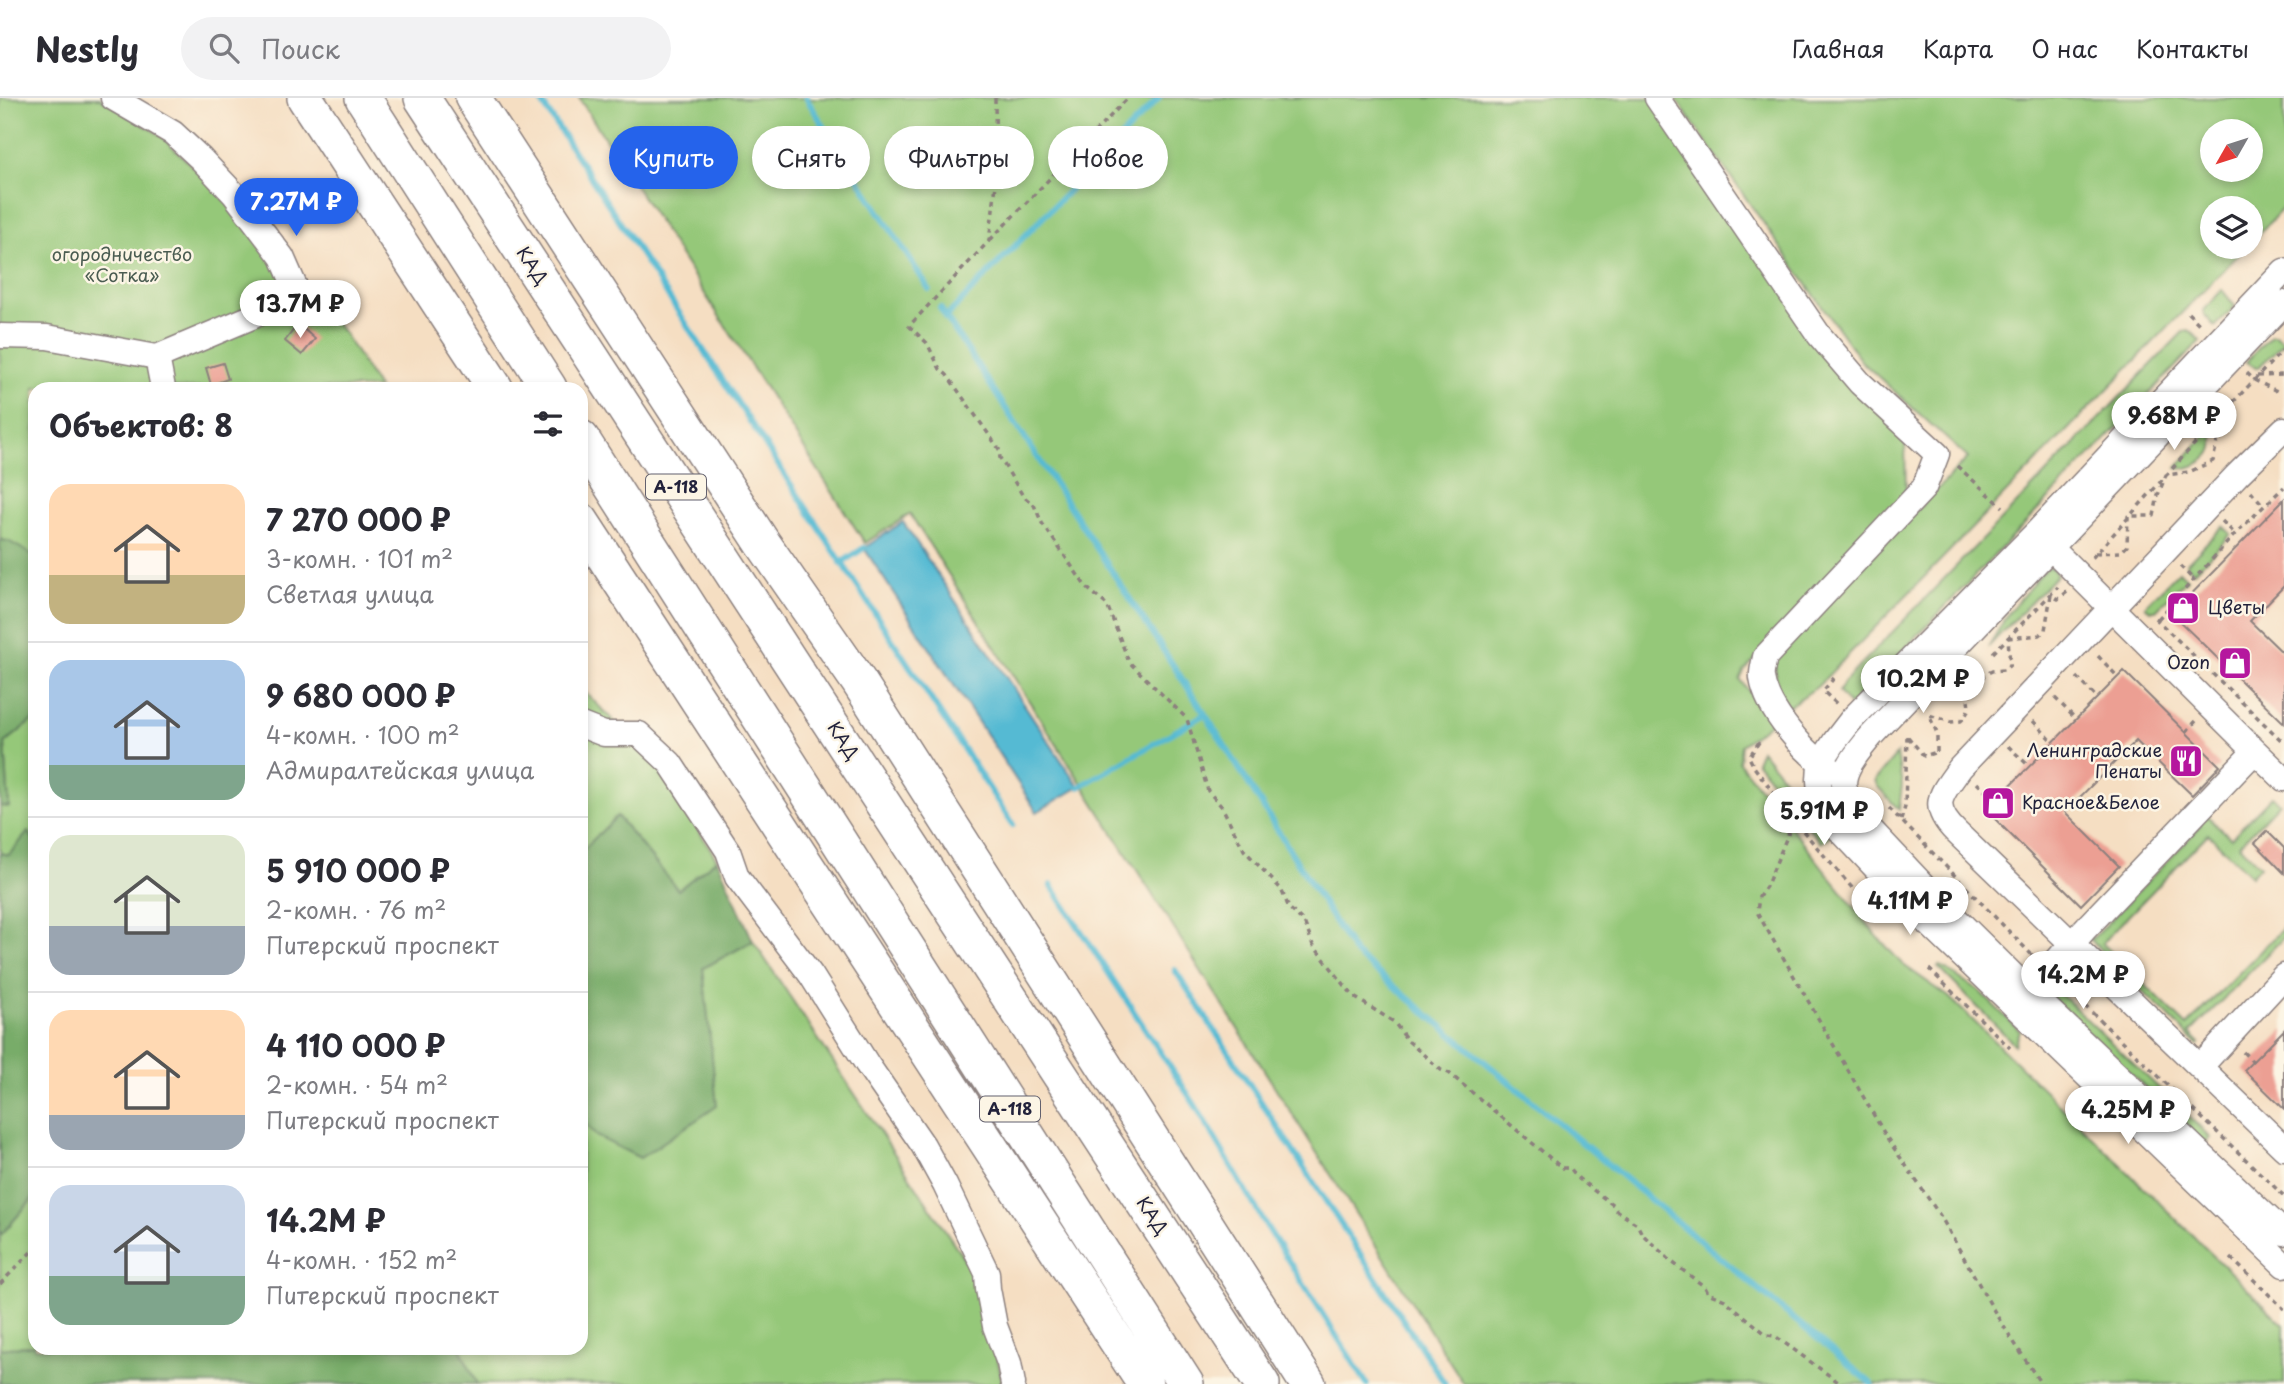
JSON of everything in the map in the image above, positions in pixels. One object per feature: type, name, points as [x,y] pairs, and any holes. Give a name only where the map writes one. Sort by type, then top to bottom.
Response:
[{"type":"highway","points":[[305,98],[491,382]]},
{"type":"highway","points":[[363,98],[545,382]]},
{"type":"highway","name":"КАД","points":[[422,98],[1262,1384]]},
{"type":"highway","points":[[473,98],[762,541],[859,682],[1308,1384]]},
{"type":"highway","name":"А-118","points":[[588,450],[1184,1384]]},
{"type":"highway","points":[[588,532],[1144,1384]]},
{"type":"highway","points":[[762,541],[931,875]]},
{"type":"street","points":[[0,337],[47,337],[157,357],[254,316],[296,289],[282,257],[234,194],[201,159],[173,133],[113,98]]},
{"type":"street","points":[[1657,98],[1819,335],[1860,383],[1937,454],[1924,488],[1765,657],[1761,676],[1784,724],[1820,764],[1844,777]]},
{"type":"street","points":[[2284,271],[1871,736],[1855,756],[1844,777],[1843,791],[1857,815],[1940,903],[2022,999],[2284,1265]]},
{"type":"street","points":[[2284,303],[2044,540],[1853,719],[1820,764],[1820,793],[1830,817],[1839,830],[1925,919],[2022,999],[2284,1233]]},
{"type":"street","points":[[157,357],[162,382]]},
{"type":"street","points":[[2284,429],[1975,750],[1959,768],[1939,799],[1939,811],[1946,822],[2284,1148]]},
{"type":"street","points":[[2044,540],[2284,779]]},
{"type":"street","points":[[588,728],[604,734],[639,734],[670,763],[728,851],[737,877],[811,975],[867,1064],[923,1145],[987,1273],[995,1326],[1009,1363],[1013,1384]]},
{"type":"street","points":[[2022,999],[2255,751]]},
{"type":"street","points":[[2200,1067],[2284,976]]},
{"type":"path","points":[[989,241],[996,185],[995,98]]},
{"type":"path","points":[[1128,98],[909,326],[927,343],[940,369],[947,374],[999,449],[1000,458],[1023,496],[1034,505],[1042,523],[1086,587],[1107,604],[1129,663],[1187,719],[1208,791],[1222,807],[1236,838],[1281,889],[1289,908],[1304,922],[1313,945],[1354,997],[1394,1022],[1407,1040],[1441,1070],[1449,1073],[1562,1168],[1570,1168],[1617,1211],[1637,1224],[1642,1234],[1672,1262],[1705,1287],[1708,1293],[1725,1300],[1767,1335],[1774,1336],[1841,1384]]},
{"type":"path","points":[[2188,313],[2209,334]]},
{"type":"path","points":[[2129,516],[2127,546],[2121,552],[2093,555],[2216,420],[2284,349]]},
{"type":"path","points":[[2246,372],[2281,393]]},
{"type":"path","points":[[2255,378],[2284,375]]},
{"type":"path","points":[[2166,475],[2189,472],[2213,461],[2216,451],[2216,420]]},
{"type":"path","points":[[1968,475],[2003,507]]},
{"type":"path","points":[[2129,516],[2154,516],[2166,475]]},
{"type":"path","points":[[2158,619],[2235,534],[2284,487]]},
{"type":"path","points":[[2251,491],[2263,505]]},
{"type":"path","points":[[2222,520],[2235,534]]},
{"type":"path","points":[[2179,565],[2193,579]]},
{"type":"path","points":[[1993,653],[2060,585]]},
{"type":"path","points":[[2051,595],[2058,599],[2064,595]]},
{"type":"path","points":[[2008,638],[2039,635],[2045,630],[2051,595]]},
{"type":"path","points":[[2150,615],[2158,619],[2284,743]]},
{"type":"path","points":[[1902,820],[1905,807],[1907,736],[1924,756],[1937,752],[1937,733],[1929,715],[1951,722],[1965,718],[1969,703],[1968,694],[1961,685],[1974,690],[1979,687],[1984,675],[2010,665],[2008,638]]},
{"type":"path","points":[[2093,651],[2118,677]]},
{"type":"path","points":[[2072,673],[2097,698]]},
{"type":"path","points":[[1834,678],[1823,691],[1845,712]]},
{"type":"path","points":[[2052,695],[2076,719]]},
{"type":"path","points":[[2030,718],[2053,742]]},
{"type":"path","points":[[2186,732],[2198,719]]},
{"type":"path","points":[[1759,742],[1749,757],[1754,767],[1796,822],[1880,920]]},
{"type":"path","points":[[2006,743],[2029,766]]},
{"type":"path","points":[[1971,778],[1995,801]]},
{"type":"path","points":[[1889,808],[2023,947]]},
{"type":"path","points":[[1796,822],[1791,827],[1768,885],[1759,897],[1757,912],[1887,1138],[1941,1217],[1997,1316],[2041,1384]]},
{"type":"path","points":[[1929,969],[2010,1048]]},
{"type":"path","points":[[2069,991],[2284,1196]]},
{"type":"path","points":[[2075,1109],[2089,1122]]},
{"type":"path","points":[[0,1284],[28,1255]]},
{"type":"path","points":[[2231,1258],[2284,1309]]},
{"type":"green space","name":"огородничество «Сотка»","points":[[0,98],[100,98],[162,136],[282,257],[344,333],[374,382],[28,382],[28,553],[0,539]]},
{"type":"green space","points":[[579,98],[1652,98],[1905,437],[1906,499],[1744,671],[1740,680],[1773,721],[1741,745],[1739,762],[1902,964],[1949,997],[2284,1325],[2284,1384],[1464,1384],[910,514],[865,543],[637,189],[738,189],[738,126],[609,126],[609,145]]},
{"type":"green space","points":[[1675,98],[2284,98],[2284,207],[2263,229],[2263,196],[2200,196],[2200,259],[2234,259],[1817,687],[1786,708],[1777,686],[1774,661],[1802,628],[1968,458],[1861,361]]},
{"type":"green space","points":[[2222,290],[2235,306],[2215,327],[2204,314],[2204,310]]},
{"type":"green space","points":[[2189,330],[2200,341],[1850,706],[1839,692],[1844,682],[2184,331]]},
{"type":"green space","points":[[2271,335],[2276,335],[2284,342],[2258,368],[2246,362]]},
{"type":"green space","points":[[2212,427],[2214,439],[2209,455],[2191,467],[2177,468]]},
{"type":"green space","points":[[2223,526],[2231,534],[2194,572],[2186,564]]},
{"type":"green space","points":[[0,540],[8,541],[28,552],[28,724],[5,743],[9,807],[0,806]]},
{"type":"green space","points":[[2047,567],[2053,569],[2057,575],[1988,647],[2009,612]]},
{"type":"green space","points":[[2179,571],[2187,579],[2156,610],[2145,606]]},
{"type":"green space","points":[[588,695],[655,763],[717,859],[678,890],[617,816],[588,845]]},
{"type":"green space","points":[[28,724],[28,833],[9,856],[0,853],[0,806],[9,806],[5,743]]},
{"type":"green space","points":[[1761,750],[1830,836],[1821,843],[1756,761]]},
{"type":"green space","points":[[1897,754],[1902,785],[1899,810],[1877,786],[1875,780]]},
{"type":"green space","points":[[2272,796],[2279,803],[2239,845],[2260,866],[2251,876],[2208,834],[2102,943],[2187,1026],[2284,927],[2284,937],[2190,1033],[2200,1043],[2198,1045],[2086,936],[2093,938],[2201,826],[2200,821],[2206,815],[2231,838]]},
{"type":"green space","points":[[617,816],[678,890],[717,859],[753,941],[703,968],[717,1106],[640,1158],[596,1136],[588,1127],[588,845]]},
{"type":"green space","points":[[28,832],[28,1204],[0,1236],[0,853],[9,855]]},
{"type":"green space","points":[[753,941],[981,1284],[1003,1384],[477,1384],[463,1355],[588,1355],[588,1127],[596,1136],[716,1106],[703,968]]},
{"type":"green space","points":[[1939,965],[1978,990],[2020,1031],[2015,1045],[1938,967]]},
{"type":"green space","points":[[2050,984],[2211,1138],[2204,1144],[2044,991]]},
{"type":"green space","points":[[28,1204],[28,1346],[0,1349],[0,1236]]},
{"type":"green space","points":[[28,1346],[28,1355],[463,1355],[477,1384],[0,1384],[0,1349]]},
{"type":"water","points":[[903,522],[1079,787],[1037,812],[864,548]]},
{"type":"building","points":[[298,324],[315,339],[302,355],[285,341]]},
{"type":"building","points":[[223,363],[228,379],[210,382],[206,368]]},
{"type":"building","points":[[2284,499],[2284,586],[2250,621],[2284,654],[2284,723],[2172,614]]},
{"type":"building","points":[[2124,671],[2220,766],[2192,795],[2136,741],[2065,812],[2119,866],[2081,905],[1986,810]]},
{"type":"building","points":[[2267,831],[2284,848],[2284,873],[2255,843]]},
{"type":"building","points":[[2284,1030],[2284,1109],[2244,1070]]},
{"type":"waterway","points":[[539,98],[1013,825]]},
{"type":"waterway","points":[[806,98],[929,289]]},
{"type":"waterway","points":[[945,318],[1159,98]]},
{"type":"waterway","points":[[940,308],[1205,714],[1354,953],[1872,1384]]},
{"type":"waterway","points":[[841,563],[864,548]]},
{"type":"waterway","points":[[1079,787],[1205,714]]},
{"type":"waterway","points":[[1051,885],[1197,1108],[1267,1227],[1367,1384]]},
{"type":"waterway","points":[[1175,970],[1445,1384]]},
{"type":"place","name":"Цветы","points":[[2183,608]]},
{"type":"place","name":"Ozon","points":[[2235,663]]},
{"type":"place","name":"Ленинградские Пенаты","points":[[2186,761]]},
{"type":"place","name":"Красное&Белое","points":[[1998,803]]}]
